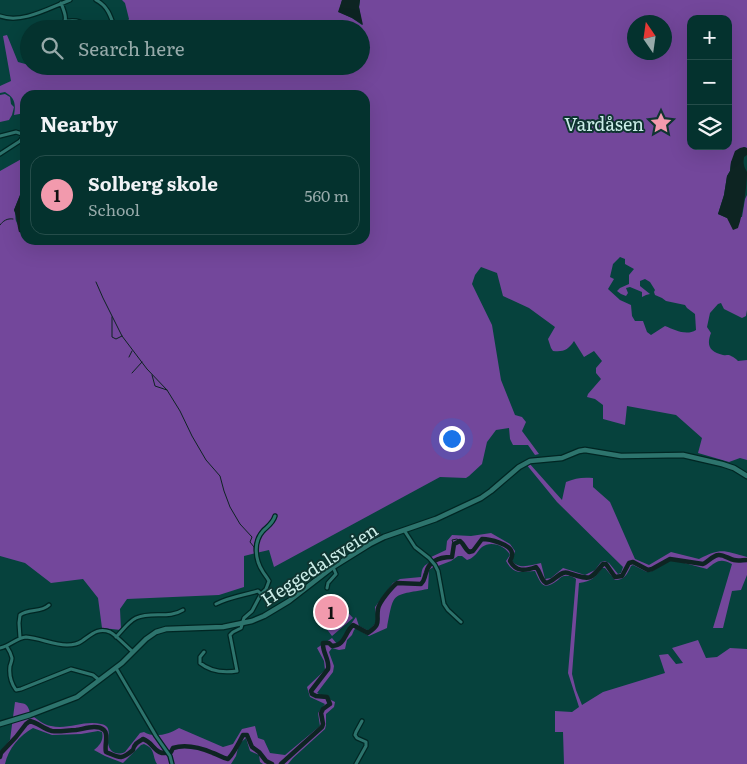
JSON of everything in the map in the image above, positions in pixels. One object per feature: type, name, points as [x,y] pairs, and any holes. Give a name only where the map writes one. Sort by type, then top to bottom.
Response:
[{"type":"main road","name":"Heggedalsveien","points":[[0,724],[25,717],[77,697],[116,668],[151,635],[161,630],[218,628],[264,616],[289,601],[333,567],[375,541],[436,519],[487,495],[518,467],[527,462],[538,459],[562,458],[582,450],[621,456],[689,456],[728,466],[747,476]]},
{"type":"street","points":[[0,16],[20,18],[70,0]]},
{"type":"street","points":[[96,0],[107,8],[113,20]]},
{"type":"street","points":[[61,3],[66,20]]},
{"type":"street","points":[[0,136],[16,132],[20,133]]},
{"type":"street","points":[[0,154],[20,141]]},
{"type":"street","points":[[204,652],[200,657],[200,663],[208,668],[220,672],[238,672],[230,635],[241,628],[244,618],[252,611],[261,594],[266,589],[269,581],[257,560],[256,545],[258,537],[273,521],[275,516]]},
{"type":"street","points":[[404,530],[415,547],[433,562],[438,572],[444,604],[461,622]]},
{"type":"street","points":[[327,588],[328,583],[336,574],[333,567]]},
{"type":"street","points":[[216,604],[257,591],[261,594]]},
{"type":"street","points":[[20,638],[20,615],[26,611],[44,609],[49,605]]},
{"type":"street","points":[[116,637],[129,623],[138,617],[174,614],[183,610]]},
{"type":"street","points":[[0,648],[20,638],[30,637],[68,645],[79,643],[99,630],[109,632],[134,652]]},
{"type":"street","points":[[7,646],[11,655],[11,678],[16,690],[21,690],[71,669],[93,675],[99,680]]},
{"type":"street","points":[[116,668],[168,753],[172,764]]},
{"type":"street","points":[[356,764],[366,746],[366,742],[355,736],[362,721]]},
{"type":"shaded area","points":[[122,0],[342,0],[339,12],[355,20],[128,20],[125,3]]},
{"type":"shaded area","points":[[360,0],[747,0],[747,148],[744,147],[731,162],[718,214],[727,218],[742,217],[747,195],[747,310],[746,316],[742,318],[724,309],[721,303],[718,304],[710,313],[707,327],[711,333],[709,345],[712,350],[719,354],[730,355],[738,361],[747,360],[747,460],[740,458],[729,462],[698,453],[702,438],[676,415],[627,406],[625,425],[603,419],[603,405],[595,399],[587,397],[601,379],[596,373],[596,368],[602,361],[594,351],[584,357],[574,341],[565,350],[553,351],[548,339],[555,327],[529,308],[503,296],[497,273],[481,267],[475,275],[472,284],[492,325],[501,380],[515,415],[522,417],[526,422],[522,431],[539,454],[535,455],[528,445],[513,445],[510,439],[509,428],[496,430],[487,442],[482,464],[466,478],[440,477],[274,567],[269,550],[244,556],[244,587],[219,595],[127,599],[120,609],[121,630],[102,628],[98,598],[83,579],[51,583],[25,563],[0,556],[0,171],[20,160],[20,195],[14,210],[20,228],[20,245],[370,245],[370,90],[20,90],[20,114],[14,115],[15,104],[13,99],[5,92],[0,93],[0,86],[11,81],[3,36],[7,35],[18,62],[20,63],[20,75],[370,75],[370,20],[361,20]],"holes":[[[620,257],[625,259],[625,264],[634,269],[629,275],[629,284],[617,291],[626,296],[628,293],[626,288],[630,287],[642,292],[642,297],[650,294],[640,286],[640,281],[645,279],[650,282],[655,290],[655,295],[666,301],[685,305],[695,314],[696,330],[684,332],[665,326],[651,335],[647,332],[643,321],[635,321],[632,316],[631,305],[620,300],[608,289],[614,279],[610,277],[613,264]]]},
{"type":"shaded area","points":[[5,94],[10,97],[11,104],[14,107],[9,120],[0,122],[0,95]]},
{"type":"shaded area","points":[[529,463],[562,500],[566,482],[579,478],[593,478],[593,487],[610,502],[635,559],[649,565],[671,552],[699,559],[723,551],[747,557],[747,575],[741,590],[732,591],[723,628],[713,628],[732,564],[728,562],[719,561],[707,569],[677,561],[668,561],[647,572],[633,565],[623,578],[618,580],[615,580],[605,568],[602,568],[593,578],[579,583],[572,674],[582,705],[603,692],[665,673],[659,655],[668,654],[676,664],[683,663],[672,648],[698,640],[706,658],[717,657],[730,648],[747,649],[747,764],[564,764],[563,732],[555,732],[555,711],[572,712],[579,707],[568,673],[576,579],[564,576],[546,586],[541,583],[535,571],[518,572],[512,569],[506,561],[510,555],[508,552],[494,544],[482,547],[472,558],[467,560],[462,556],[458,556],[438,566],[429,558],[446,550],[447,541],[452,535],[471,536],[491,533],[510,544],[515,551],[512,561],[515,564],[525,566],[541,563],[545,579],[551,578],[563,568],[585,575],[595,570],[601,562],[605,561],[618,574],[621,573],[623,567],[557,502],[526,464]]},
{"type":"shaded area","points":[[432,561],[436,565],[429,570],[428,589],[396,597],[391,607],[387,628],[369,636],[356,628],[347,640],[345,649],[332,648],[329,652],[334,666],[333,672],[317,693],[335,702],[334,707],[326,714],[325,729],[288,764],[263,764],[260,762],[259,755],[250,751],[246,738],[239,744],[236,756],[231,764],[157,764],[152,750],[144,744],[123,763],[94,750],[101,742],[102,732],[52,735],[33,728],[15,743],[5,764],[0,764],[0,751],[10,740],[15,702],[26,705],[31,715],[48,725],[64,727],[95,723],[104,725],[109,731],[109,746],[116,753],[125,752],[140,733],[144,732],[152,735],[161,735],[179,728],[223,747],[233,744],[242,729],[255,726],[258,738],[264,740],[270,753],[285,755],[320,726],[318,713],[325,704],[310,697],[307,687],[325,670],[324,661],[317,648],[332,638],[337,644],[342,643],[348,628],[356,617],[359,626],[369,631],[377,621],[375,607],[393,583],[400,579],[421,577],[424,567]]},
{"type":"shaded area","points":[[343,607],[353,618],[332,636],[323,624]]},
{"type":"water","points":[[342,0],[360,0],[359,7],[362,20],[355,20],[338,12]]},
{"type":"water","points":[[744,147],[747,148],[747,155],[744,157],[744,167],[747,172],[742,216],[738,228],[733,230],[727,218],[718,214],[735,151]]},
{"type":"water","points":[[20,195],[20,232],[19,232],[14,210]]},
{"type":"waterway","points":[[0,225],[5,220],[13,219]]},
{"type":"waterway","points":[[96,282],[122,336],[147,369],[167,390],[206,460],[220,476],[230,507],[240,524],[252,537],[250,542],[254,547],[255,558]]},
{"type":"waterway","points":[[112,317],[112,337],[116,339],[122,336]]},
{"type":"waterway","points":[[129,357],[132,351]]},
{"type":"waterway","points":[[132,373],[142,362]]},
{"type":"waterway","points":[[152,375],[155,386],[167,390]]},
{"type":"waterway","points":[[454,546],[452,540],[457,539],[460,541]]},
{"type":"waterway","points":[[281,764],[322,727],[321,713],[330,704],[327,697],[316,696],[311,691],[328,669],[323,643],[329,643],[332,646],[337,645],[353,625],[368,633],[377,624],[378,609],[386,595],[395,585],[397,583],[421,584],[432,562],[452,557],[454,544],[460,541],[469,552],[473,551],[482,539],[504,545],[511,550],[510,561],[512,565],[518,569],[525,570],[536,567],[546,583],[564,573],[586,578],[590,577],[603,564],[606,564],[615,577],[622,576],[629,563],[633,562],[648,570],[670,559],[703,564],[720,555],[734,560],[747,560]]},
{"type":"waterway","points":[[0,757],[1,753],[30,721],[52,731],[101,728],[106,734],[106,752],[120,757],[133,750],[136,743],[143,739],[161,753],[171,752],[173,748],[178,747],[193,747],[228,759],[243,735],[247,735],[252,747],[266,761],[272,764]]},
{"type":"place","name":"Vardåsen","points":[[661,123]]},
{"type":"place","name":"Solberg skole","points":[[331,612]]}]
